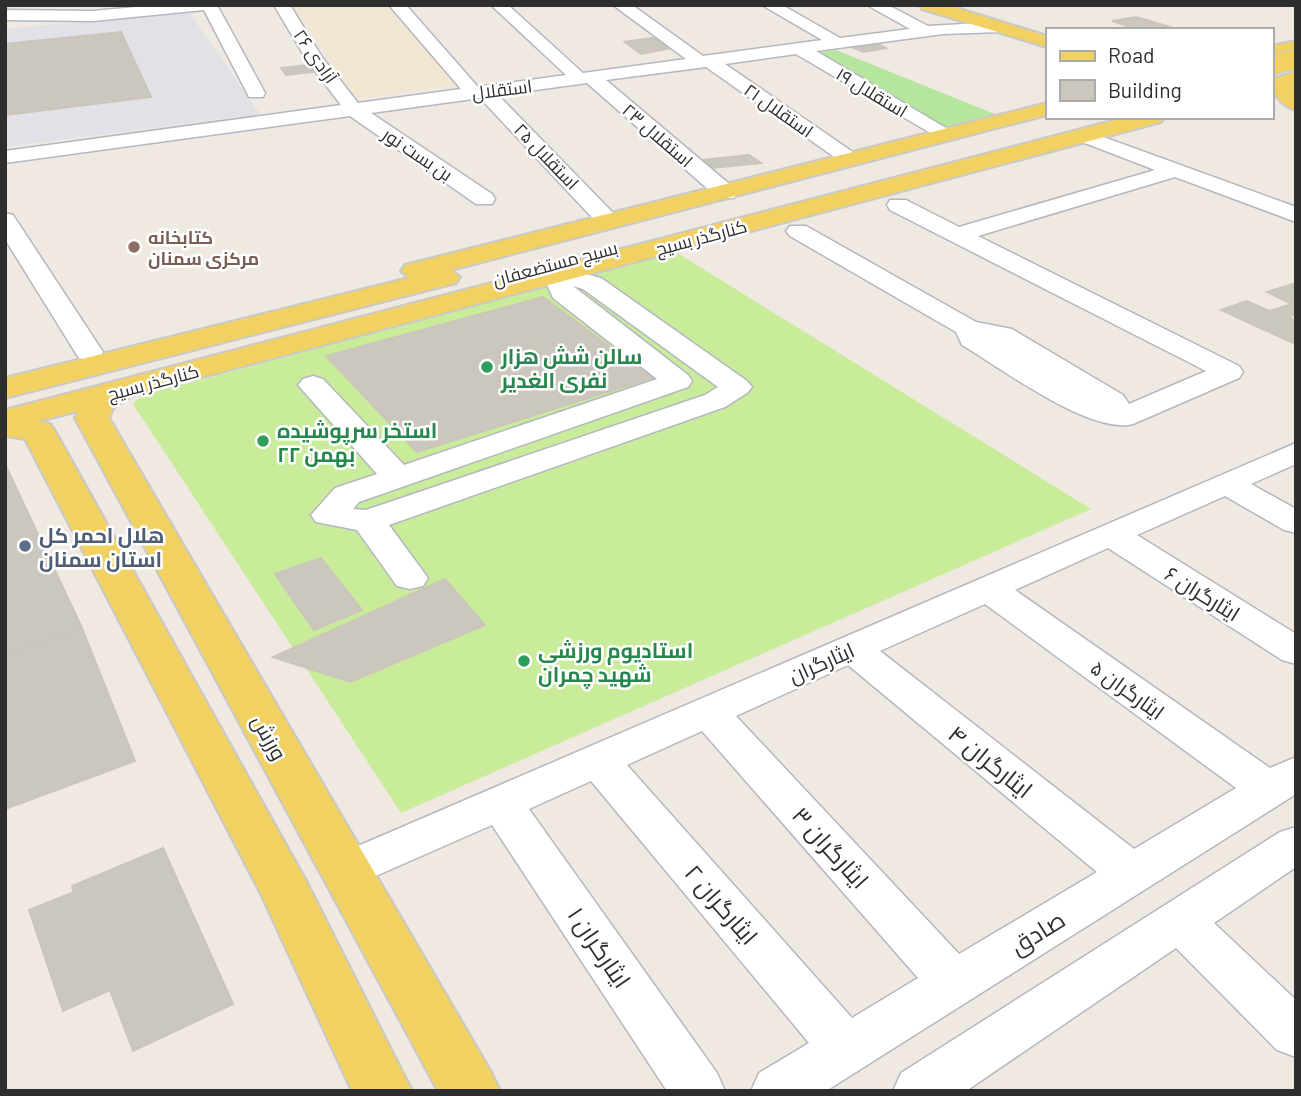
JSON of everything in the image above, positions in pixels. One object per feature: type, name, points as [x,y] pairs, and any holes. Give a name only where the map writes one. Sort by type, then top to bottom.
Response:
[{"type":"main road","points":[[968,5],[1046,29]]},
{"type":"main road","points":[[929,15],[1000,27],[1046,43]]},
{"type":"main road","points":[[1273,52],[1296,47]]},
{"type":"main road","points":[[1273,63],[1296,58]]},
{"type":"main road","points":[[1273,63],[1296,67]]},
{"type":"main road","points":[[1273,72],[1296,67]]},
{"type":"main road","points":[[1293,113],[1282,82],[1296,78]]},
{"type":"main road","points":[[1273,99],[1293,113]]},
{"type":"main road","name":"کنارگذر بسیج","points":[[5,373],[492,259],[609,222],[1046,108]]},
{"type":"main road","name":"کنارگذر بسیج","points":[[5,420],[119,391],[160,372],[556,275],[1085,123],[1130,119]]},
{"type":"main road","name":"بسیج مستضعفان","points":[[5,388],[492,259],[790,195],[1085,123]]},
{"type":"main road","name":"بسیج مستضعفان","points":[[5,405],[160,372],[790,195],[1085,123]]},
{"type":"main road","name":"ورزش","points":[[119,391],[100,401],[93,410],[92,418],[470,1091]]},
{"type":"main road","points":[[5,426],[38,431],[287,894],[382,1091]]},
{"type":"street","points":[[5,13],[96,12],[168,5]]},
{"type":"street","points":[[5,13],[93,16],[209,5],[256,93]]},
{"type":"street","name":"آزادی ۲۶","points":[[282,5],[315,59],[352,108]]},
{"type":"street","name":"استقلال ۲۵","points":[[397,5],[609,222]]},
{"type":"street","name":"استقلال ۲۳","points":[[499,5],[726,193]]},
{"type":"street","points":[[621,5],[702,49]]},
{"type":"street","points":[[649,5],[702,49]]},
{"type":"street","points":[[770,5],[832,39]]},
{"type":"street","points":[[875,5],[929,15],[957,28]]},
{"type":"street","name":"استقلال","points":[[5,154],[653,66],[702,49],[832,39],[929,15]]},
{"type":"street","name":"استقلال","points":[[702,49],[800,49],[957,28],[1000,27]]},
{"type":"street","name":"استقلال ۲۱","points":[[702,49],[850,159]]},
{"type":"street","name":"استقلال ۱۹","points":[[800,49],[944,135]]},
{"type":"street","name":"بن بست نور","points":[[352,108],[484,199]]},
{"type":"street","points":[[1085,123],[1177,170],[1296,215]]},
{"type":"street","points":[[959,234],[1177,170]]},
{"type":"street","points":[[1258,201],[1296,189]]},
{"type":"street","points":[[798,231],[968,328],[972,339],[1088,409],[1122,418],[1230,372],[898,205]]},
{"type":"street","points":[[5,220],[89,352]]},
{"type":"street","points":[[556,275],[562,293],[678,381]]},
{"type":"street","points":[[556,275],[592,283],[737,387]]},
{"type":"street","points":[[678,381],[737,387],[715,401],[368,521],[328,515],[347,495],[678,381]]},
{"type":"street","points":[[313,385],[398,477]]},
{"type":"street","name":"ایثارگران","points":[[346,871],[1296,452]]},
{"type":"street","points":[[1226,483],[1296,523]]},
{"type":"street","points":[[368,521],[410,578]]},
{"type":"street","name":"ایثارگران ۶","points":[[1110,534],[1296,651]]},
{"type":"street","name":"ایثارگران ۵","points":[[987,588],[1282,781]]},
{"type":"street","name":"ایثارگران ۴","points":[[851,648],[1131,873]]},
{"type":"street","name":"ایثارگران ۳","points":[[708,711],[954,983]]},
{"type":"street","name":"ایثارگران ۲","points":[[598,760],[846,1049]]},
{"type":"street","name":"صادق","points":[[778,1091],[1282,781]]},
{"type":"street","name":"ایثارگران ۱","points":[[501,803],[698,1091]]},
{"type":"street","points":[[931,1088],[1296,844]]},
{"type":"street","points":[[1180,920],[1296,1034]]},
{"type":"shaded area","points":[[292,5],[387,5],[457,85],[356,99]]},
{"type":"shaded area","points":[[188,11],[260,114],[5,147],[5,29]]},
{"type":"green space","points":[[836,50],[1002,117],[948,129],[816,53]]},
{"type":"green space","name":"استادیوم ورزشی شهید چمران","points":[[674,251],[1091,509],[401,813],[133,404],[149,390],[174,387]]},
{"type":"building","points":[[1136,17],[1173,28],[1133,28],[1112,21]]},
{"type":"building","points":[[121,32],[151,97],[5,115],[5,44]]},
{"type":"building","points":[[652,38],[666,40],[677,47],[641,54],[625,42]]},
{"type":"building","points":[[871,41],[886,48],[864,52],[846,45]]},
{"type":"building","points":[[316,64],[320,71],[286,75],[281,68]]},
{"type":"building","points":[[749,155],[761,163],[712,168],[702,160]]},
{"type":"building","points":[[1296,283],[1296,314],[1288,317],[1296,321],[1296,342],[1221,310],[1247,301],[1269,311],[1292,304],[1267,292]]},
{"type":"building","name":"سالن شش هزار نفری الغدیر","points":[[543,297],[652,378],[417,452],[326,356]]},
{"type":"building","name":"هلال احمر کل استان سمنان","points":[[5,464],[82,628],[5,654]]},
{"type":"building","points":[[321,558],[362,610],[314,630],[275,574]]},
{"type":"building","points":[[445,579],[485,625],[350,682],[273,657]]},
{"type":"building","points":[[82,628],[135,761],[5,809],[5,654]]},
{"type":"building","points":[[163,848],[233,1004],[133,1051],[110,990],[63,1011],[29,910],[74,892],[72,886]]},
{"type":"place","name":"کتابخانه مرکزی سمنان","points":[[134,247]]},
{"type":"place","name":"سالن شش هزار نفری الغدیر","points":[[487,367]]},
{"type":"place","name":"استخر سرپوشیده ۲۲ بهمن","points":[[263,441]]},
{"type":"place","name":"هلال احمر کل استان سمنان","points":[[25,546]]},
{"type":"place","name":"استادیوم ورزشی شهید چمران","points":[[524,661]]}]
